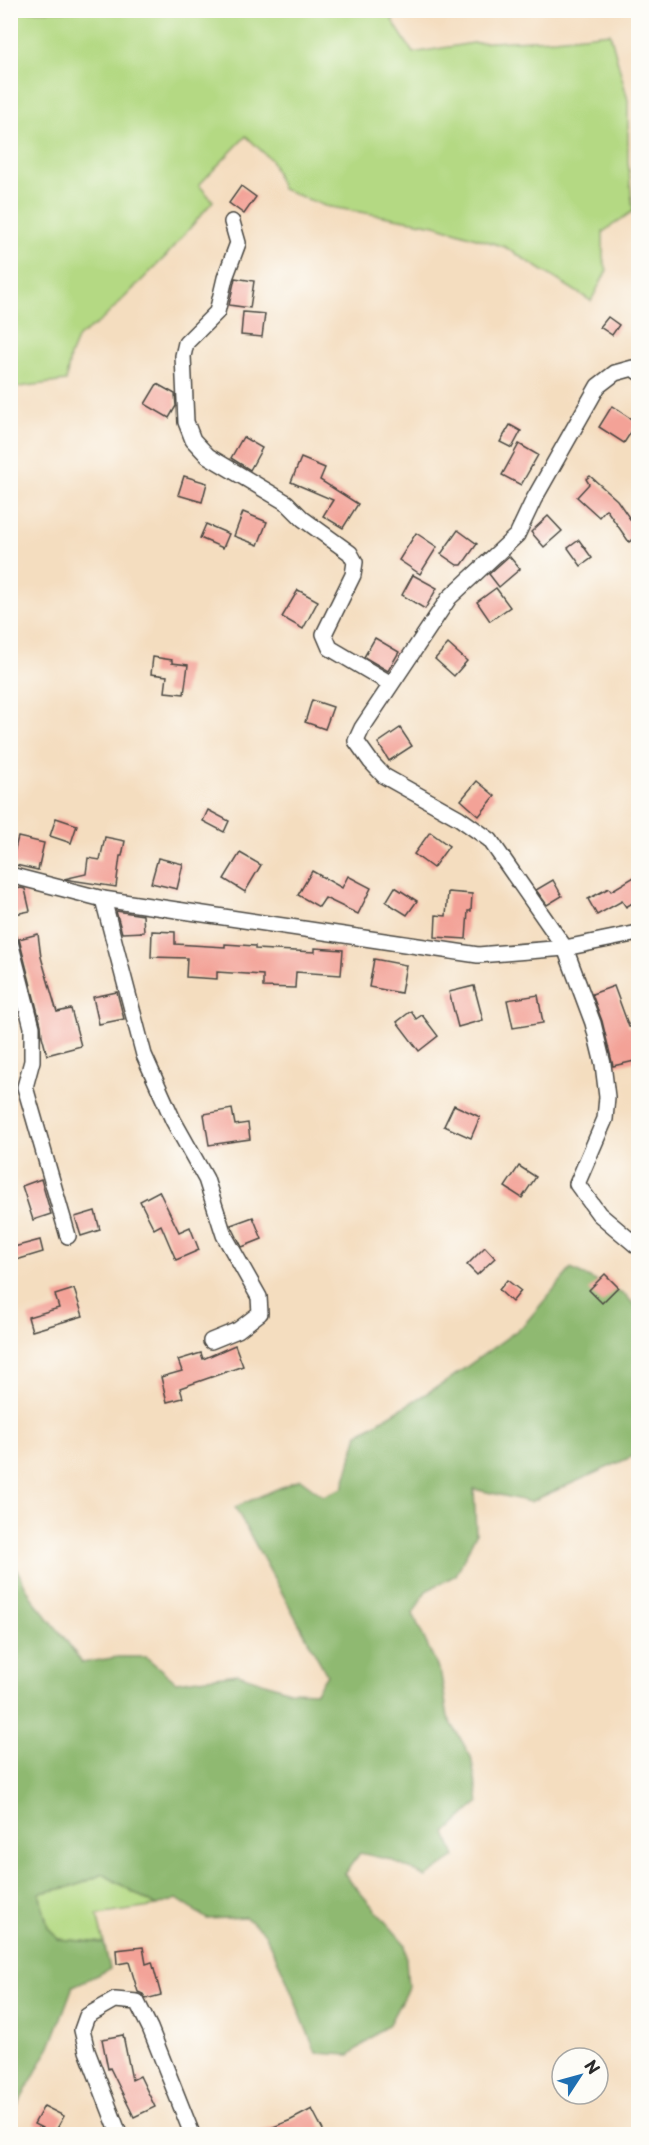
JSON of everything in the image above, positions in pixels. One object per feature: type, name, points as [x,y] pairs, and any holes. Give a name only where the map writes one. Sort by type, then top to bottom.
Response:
[{"type":"street","points":[[232,222],[238,243],[225,278],[217,312],[186,343],[183,356],[186,422],[193,440],[208,456],[287,503],[303,519],[350,553],[355,562],[353,575],[324,634],[330,648],[391,684]]},
{"type":"street","points":[[639,372],[633,368],[615,373],[598,386],[534,499],[517,535],[449,598],[362,728],[356,741],[370,762],[384,776],[459,818],[490,840],[565,948],[593,1023],[603,1064],[607,1097],[605,1119],[577,1184],[598,1214],[639,1248]]},
{"type":"street","points":[[10,874],[103,899],[478,955],[565,948],[639,933]]},
{"type":"street","points":[[103,899],[144,1055],[173,1120],[206,1179],[224,1235],[260,1297],[260,1313],[238,1330],[211,1341]]},
{"type":"street","points":[[10,942],[32,1027],[32,1061],[25,1087],[68,1236]]},
{"type":"street","points":[[119,2134],[81,2030],[87,2016],[115,2000],[137,2002],[150,2028],[192,2134]]},
{"type":"green space","points":[[10,11],[402,11],[392,20],[413,53],[473,43],[555,39],[610,33],[628,100],[628,162],[633,211],[603,232],[603,258],[607,270],[591,301],[505,247],[435,225],[325,206],[282,189],[271,160],[246,136],[199,185],[213,201],[166,256],[101,321],[78,337],[70,356],[66,381],[11,388]]},
{"type":"green space","points":[[571,1269],[625,1295],[638,1308],[638,1454],[530,1502],[474,1489],[476,1534],[456,1575],[426,1591],[413,1614],[441,1675],[448,1717],[471,1757],[479,1802],[446,1833],[455,1857],[426,1877],[391,1860],[360,1853],[344,1874],[405,1944],[408,1988],[389,2024],[349,2055],[316,2053],[264,1932],[245,1917],[207,1919],[177,1899],[157,1906],[103,1874],[75,1886],[39,1893],[48,1927],[58,1939],[104,1943],[110,1969],[73,1986],[52,2042],[11,2118],[10,1557],[32,1598],[82,1663],[118,1657],[146,1657],[176,1682],[238,1674],[289,1691],[316,1692],[327,1675],[235,1507],[300,1479],[323,1496],[343,1488],[358,1434],[444,1383],[523,1326]]},
{"type":"green space","points":[[103,1874],[157,1906],[97,1915],[104,1943],[58,1939],[48,1927],[39,1893],[75,1886]]},
{"type":"building","points":[[241,186],[256,197],[244,214],[229,203]]},
{"type":"building","points":[[235,278],[254,281],[250,308],[229,305]]},
{"type":"building","points":[[243,312],[265,314],[262,337],[241,335]]},
{"type":"building","points":[[608,317],[619,325],[612,335],[600,327]]},
{"type":"building","points":[[157,384],[175,394],[176,406],[169,418],[145,404]]},
{"type":"building","points":[[612,406],[637,423],[624,443],[599,427]]},
{"type":"building","points":[[510,425],[521,431],[512,448],[500,442]]},
{"type":"building","points":[[243,437],[262,448],[250,470],[231,458]]},
{"type":"building","points":[[519,444],[538,455],[521,485],[502,475]]},
{"type":"building","points":[[301,458],[325,468],[320,480],[358,504],[343,528],[323,516],[333,500],[291,482]]},
{"type":"building","points":[[184,476],[207,483],[202,502],[178,495]]},
{"type":"building","points":[[590,476],[617,500],[639,532],[639,536],[629,542],[606,509],[599,517],[577,497],[589,484],[586,479]]},
{"type":"building","points":[[243,512],[267,522],[258,545],[234,536]]},
{"type":"building","points":[[548,516],[562,531],[544,547],[531,532]]},
{"type":"building","points":[[206,524],[229,534],[223,548],[200,538]]},
{"type":"building","points":[[458,530],[477,544],[462,565],[457,565],[441,554]]},
{"type":"building","points":[[416,533],[437,547],[420,574],[399,560]]},
{"type":"building","points":[[579,540],[592,558],[581,566],[568,548]]},
{"type":"building","points":[[509,556],[520,569],[499,587],[489,574]]},
{"type":"building","points":[[413,575],[437,588],[425,609],[402,595]]},
{"type":"building","points":[[496,588],[510,607],[490,621],[477,602]]},
{"type":"building","points":[[298,590],[318,601],[303,629],[282,617]]},
{"type":"building","points":[[375,638],[399,652],[388,671],[364,657]]},
{"type":"building","points":[[448,644],[467,661],[454,676],[435,659]]},
{"type":"building","points":[[153,657],[188,665],[184,694],[165,692],[167,676],[151,674]]},
{"type":"building","points":[[312,700],[333,707],[325,729],[305,722]]},
{"type":"building","points":[[400,728],[412,746],[389,761],[378,743]]},
{"type":"building","points":[[477,781],[495,796],[479,816],[461,800]]},
{"type":"building","points":[[208,810],[229,821],[224,832],[203,821]]},
{"type":"building","points":[[56,818],[77,825],[71,843],[50,836]]},
{"type":"building","points":[[430,832],[449,846],[433,868],[414,854]]},
{"type":"building","points":[[18,837],[44,843],[38,870],[11,864]]},
{"type":"building","points":[[105,837],[125,841],[122,856],[120,856],[116,887],[64,879],[86,874],[88,858],[100,860]]},
{"type":"building","points":[[240,853],[261,865],[245,892],[224,879]]},
{"type":"building","points":[[158,858],[183,864],[177,889],[151,883]]},
{"type":"building","points":[[312,871],[342,888],[348,876],[371,888],[358,914],[325,898],[319,907],[298,895]]},
{"type":"building","points":[[639,874],[639,899],[626,907],[622,901],[597,915],[588,899],[609,888],[611,891]]},
{"type":"building","points":[[553,880],[562,896],[547,905],[536,890]]},
{"type":"building","points":[[395,887],[417,901],[407,915],[386,902]]},
{"type":"building","points":[[25,889],[30,911],[10,915],[10,890]]},
{"type":"building","points":[[448,892],[472,894],[466,939],[435,937],[436,915],[446,916]]},
{"type":"building","points":[[116,911],[143,915],[144,932],[122,933]]},
{"type":"building","points":[[152,931],[175,932],[175,944],[225,947],[225,944],[255,946],[255,949],[315,952],[315,948],[343,950],[341,975],[296,972],[295,988],[263,987],[263,975],[217,972],[217,979],[186,977],[187,958],[151,957]]},
{"type":"building","points":[[38,934],[41,957],[57,1012],[71,1009],[81,1046],[47,1055],[19,939]]},
{"type":"building","points":[[374,959],[406,965],[401,993],[369,987]]},
{"type":"building","points":[[474,986],[483,1020],[458,1027],[449,992]]},
{"type":"building","points":[[614,986],[629,1027],[632,1027],[639,1060],[613,1066],[602,1021],[592,994]]},
{"type":"building","points":[[117,992],[124,1019],[99,1024],[93,997]]},
{"type":"building","points":[[538,995],[543,1023],[513,1028],[507,1000]]},
{"type":"building","points":[[411,1011],[416,1019],[422,1015],[438,1036],[419,1051],[397,1022]]},
{"type":"building","points":[[454,1105],[480,1117],[471,1138],[444,1126]]},
{"type":"building","points":[[232,1109],[235,1125],[248,1123],[250,1139],[209,1145],[204,1114]]},
{"type":"building","points":[[519,1166],[536,1177],[522,1198],[505,1187]]},
{"type":"building","points":[[41,1179],[51,1214],[33,1220],[22,1186]]},
{"type":"building","points":[[159,1191],[179,1232],[190,1227],[199,1250],[176,1260],[161,1225],[154,1229],[140,1201]]},
{"type":"building","points":[[95,1211],[100,1230],[81,1236],[75,1217]]},
{"type":"building","points":[[253,1217],[262,1239],[242,1247],[231,1225]]},
{"type":"building","points":[[40,1240],[43,1252],[13,1261],[10,1248]]},
{"type":"building","points":[[485,1247],[495,1258],[477,1275],[467,1265]]},
{"type":"building","points":[[605,1274],[618,1287],[602,1303],[589,1290]]},
{"type":"building","points":[[507,1280],[521,1291],[512,1302],[499,1290]]},
{"type":"building","points":[[74,1289],[83,1316],[32,1331],[28,1317],[59,1308],[55,1295]]},
{"type":"building","points":[[235,1345],[243,1366],[180,1388],[183,1398],[167,1402],[161,1377],[182,1371],[178,1360],[201,1353],[203,1359]]},
{"type":"building","points":[[143,1947],[146,1964],[152,1962],[161,1995],[146,1999],[138,1992],[129,1962],[117,1964],[116,1950]]},
{"type":"building","points":[[123,2035],[132,2080],[140,2076],[155,2107],[134,2117],[110,2068],[108,2069],[102,2039]]},
{"type":"building","points":[[44,2106],[64,2116],[54,2134],[34,2124]]},
{"type":"building","points":[[312,2109],[325,2134],[256,2134],[291,2120]]}]
